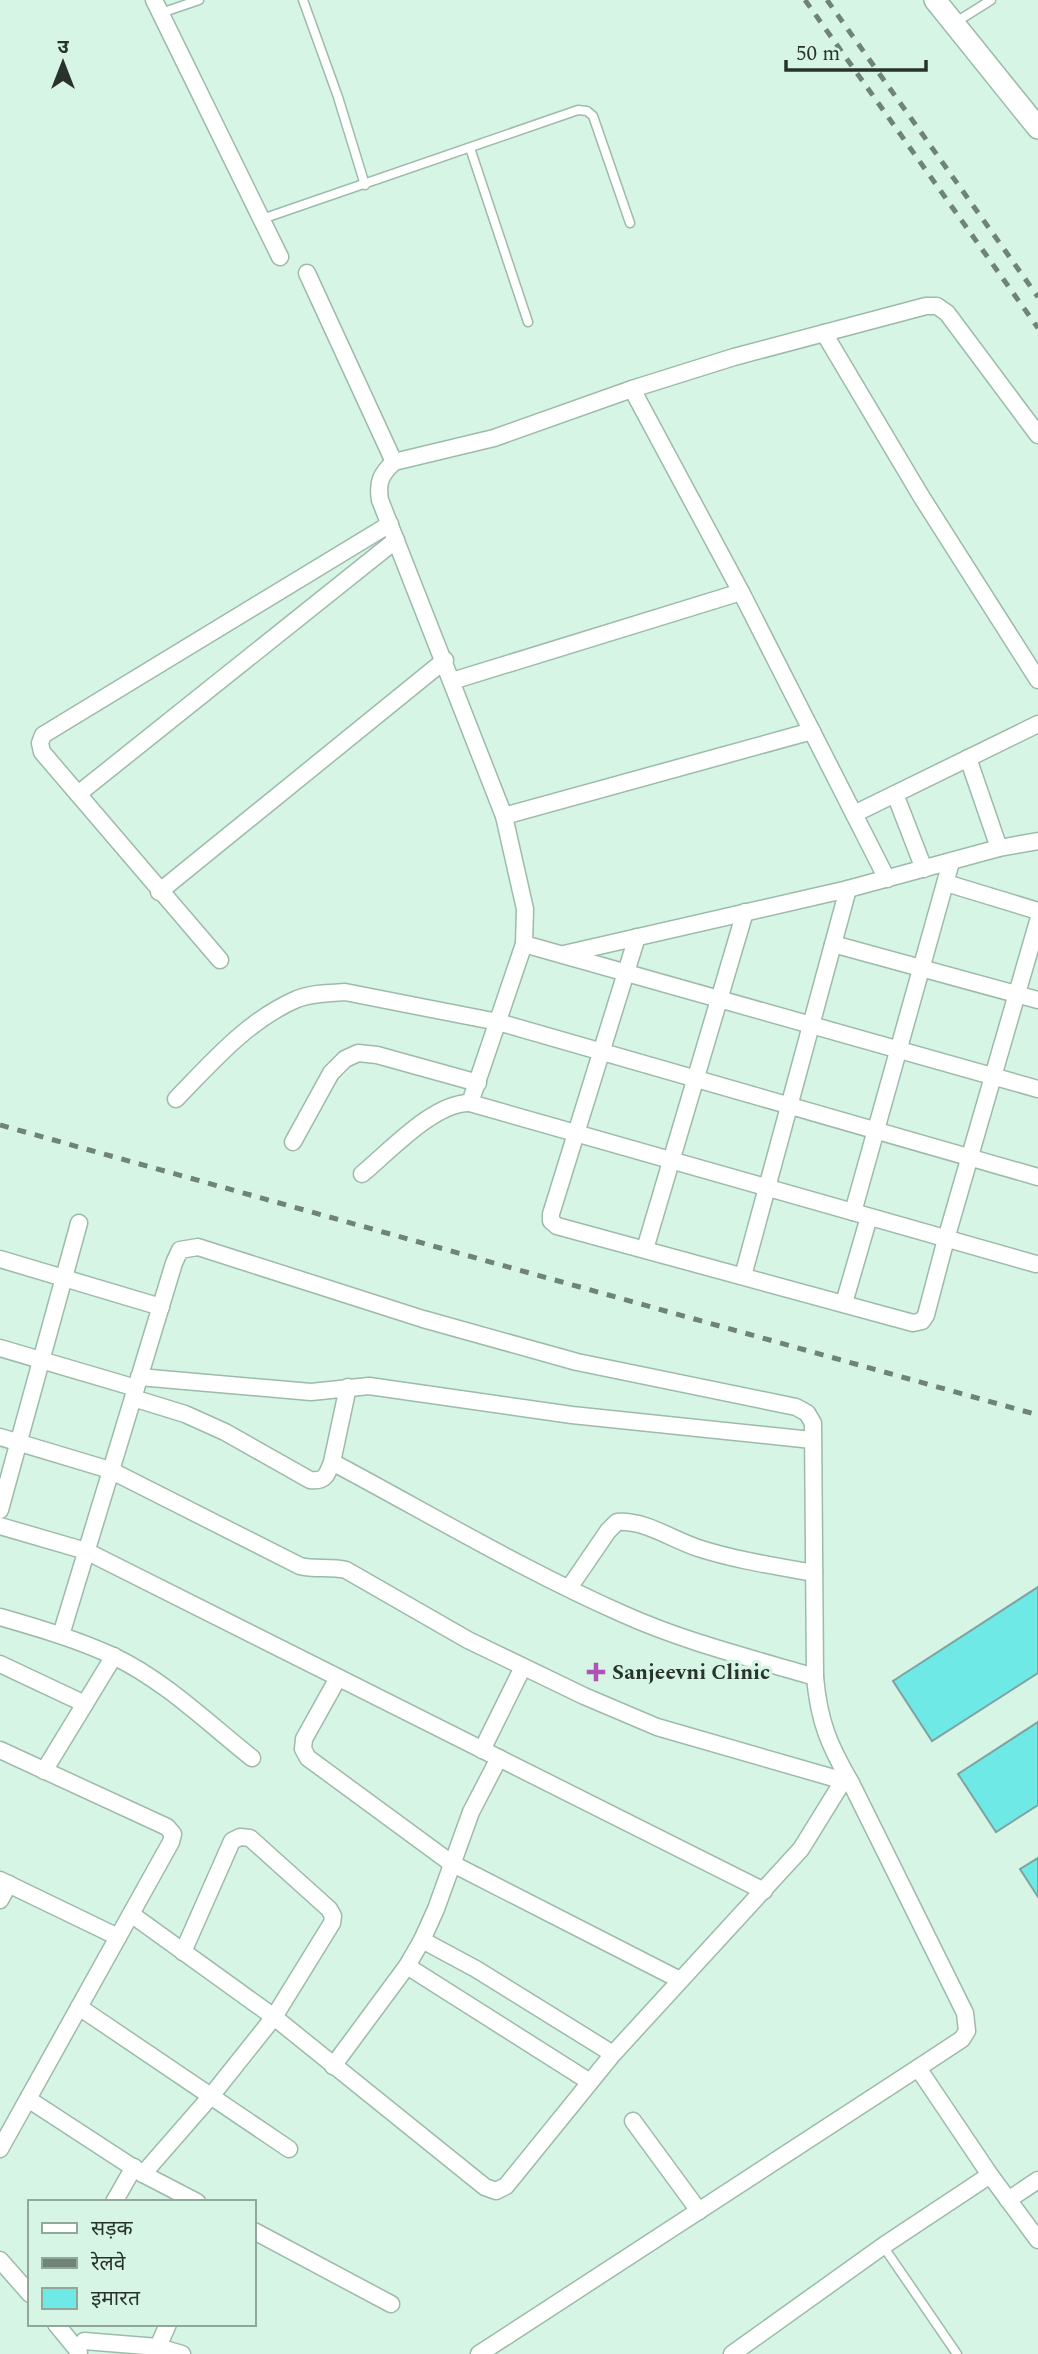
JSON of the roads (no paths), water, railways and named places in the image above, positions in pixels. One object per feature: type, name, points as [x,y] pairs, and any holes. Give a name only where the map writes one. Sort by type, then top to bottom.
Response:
[{"type":"street","points":[[935,0],[1037,124]]},
{"type":"street","points":[[158,7],[280,257]]},
{"type":"street","points":[[307,273],[394,461]]},
{"type":"street","points":[[470,1103],[524,944],[525,909],[504,816],[380,500],[377,484],[384,472],[394,461],[494,438],[632,389],[734,357],[926,306],[937,306],[947,313],[1038,435]]},
{"type":"street","points":[[824,333],[921,496],[1038,680]]},
{"type":"street","points":[[632,389],[741,592],[887,879]]},
{"type":"street","points":[[220,960],[159,892],[42,752],[40,743],[43,735],[393,532]]},
{"type":"street","points":[[78,794],[393,532]]},
{"type":"street","points":[[452,681],[741,592]]},
{"type":"street","points":[[159,892],[445,660]]},
{"type":"street","points":[[854,814],[1038,724]]},
{"type":"street","points":[[504,816],[812,731]]},
{"type":"street","points":[[968,758],[999,848]]},
{"type":"street","points":[[895,794],[924,869]]},
{"type":"street","points":[[561,954],[848,889],[999,848],[1038,841]]},
{"type":"street","points":[[844,1303],[876,1131],[951,862]]},
{"type":"street","points":[[946,883],[1038,911]]},
{"type":"street","points":[[743,1276],[848,889]]},
{"type":"street","points":[[645,1249],[745,912]]},
{"type":"street","points":[[637,937],[551,1221],[557,1226],[914,1324],[922,1321],[926,1315],[1038,921]]},
{"type":"street","points":[[524,944],[1038,1089]]},
{"type":"street","points":[[833,944],[1038,1000]]},
{"type":"street","points":[[176,1099],[230,1044],[265,1016],[298,999],[321,993],[345,992],[498,1022],[1038,1177]]},
{"type":"street","points":[[293,1142],[331,1073],[345,1059],[358,1053],[377,1055],[478,1083]]},
{"type":"street","points":[[362,1174],[419,1126],[444,1109],[457,1103],[470,1103],[1036,1264]]},
{"type":"street","points":[[0,1510],[79,1223]]},
{"type":"street","points":[[61,1634],[180,1250],[198,1247],[423,1319],[577,1362],[796,1407],[807,1413],[813,1423],[815,1677],[818,1710],[830,1747],[965,2013],[967,2031],[962,2039],[479,2354]]},
{"type":"street","points":[[0,1259],[161,1307]]},
{"type":"street","points":[[0,1348],[136,1388],[185,1415],[225,1432],[310,1480],[319,1481],[327,1476],[348,1387]]},
{"type":"street","points":[[136,1388],[311,1392],[369,1386],[572,1415],[813,1440]]},
{"type":"street","points":[[0,1437],[110,1470],[300,1566],[310,1569],[332,1566],[346,1570],[468,1640],[584,1696],[657,1727],[847,1782]]},
{"type":"street","points":[[332,1462],[625,1615],[688,1639],[815,1677]]},
{"type":"street","points":[[569,1588],[608,1531],[617,1522],[632,1521],[711,1551],[814,1573]]},
{"type":"street","points":[[0,1526],[86,1551],[764,1891]]},
{"type":"street","points":[[0,1617],[61,1634],[114,1656],[156,1682],[251,1758]]},
{"type":"street","points":[[44,1771],[114,1656]]},
{"type":"street","points":[[0,1664],[85,1704]]},
{"type":"street","points":[[482,1750],[523,1667]]},
{"type":"street","points":[[338,1678],[304,1739],[303,1749],[308,1758],[451,1863],[680,1980]]},
{"type":"street","points":[[0,1749],[166,1827],[173,1834],[171,1842],[0,2148]]},
{"type":"street","points":[[333,2066],[407,1966],[422,1940],[471,1812],[499,1758]]},
{"type":"street","points":[[131,1914],[274,2017],[485,2187],[496,2191],[506,2186],[613,2054],[801,1849],[847,1782]]},
{"type":"street","points":[[116,2200],[138,2171],[211,2096],[274,2017],[332,1923],[332,1916],[329,1909],[250,1838],[240,1837],[232,1841],[183,1952]]},
{"type":"street","points":[[0,1900],[4,1882],[118,1937]]},
{"type":"street","points":[[422,1940],[476,1969],[613,2054]]},
{"type":"street","points":[[407,1966],[590,2082]]},
{"type":"street","points":[[79,2007],[289,2149]]},
{"type":"street","points":[[918,2068],[990,2175],[1038,2240]]},
{"type":"street","points":[[28,2099],[138,2171],[193,2200]]},
{"type":"street","points":[[633,2121],[699,2211]]},
{"type":"street","points":[[732,2354],[883,2246],[990,2175]]},
{"type":"street","points":[[1008,2200],[1038,2180]]},
{"type":"street","points":[[256,2232],[391,2304]]},
{"type":"street","points":[[0,2260],[28,2292]]},
{"type":"street","points":[[58,2326],[80,2349],[158,2347],[183,2354]]},
{"type":"street","points":[[80,2349],[91,2326]]},
{"type":"street","points":[[158,2347],[163,2326]]},
{"type":"lane","points":[[158,7],[199,0]]},
{"type":"lane","points":[[303,0],[338,97],[365,185]]},
{"type":"lane","points":[[954,24],[990,0]]},
{"type":"lane","points":[[262,219],[578,110],[587,111],[593,116],[630,223]]},
{"type":"lane","points":[[470,148],[528,322]]},
{"type":"lane","points":[[883,2246],[957,2354]]},
{"type":"railway","points":[[805,0],[1038,328]]},
{"type":"railway","points":[[827,0],[1038,297]]},
{"type":"railway","points":[[0,1125],[1038,1415]]},
{"type":"place","name":"Sanjeevni Clinic","points":[[596,1672]]}]
